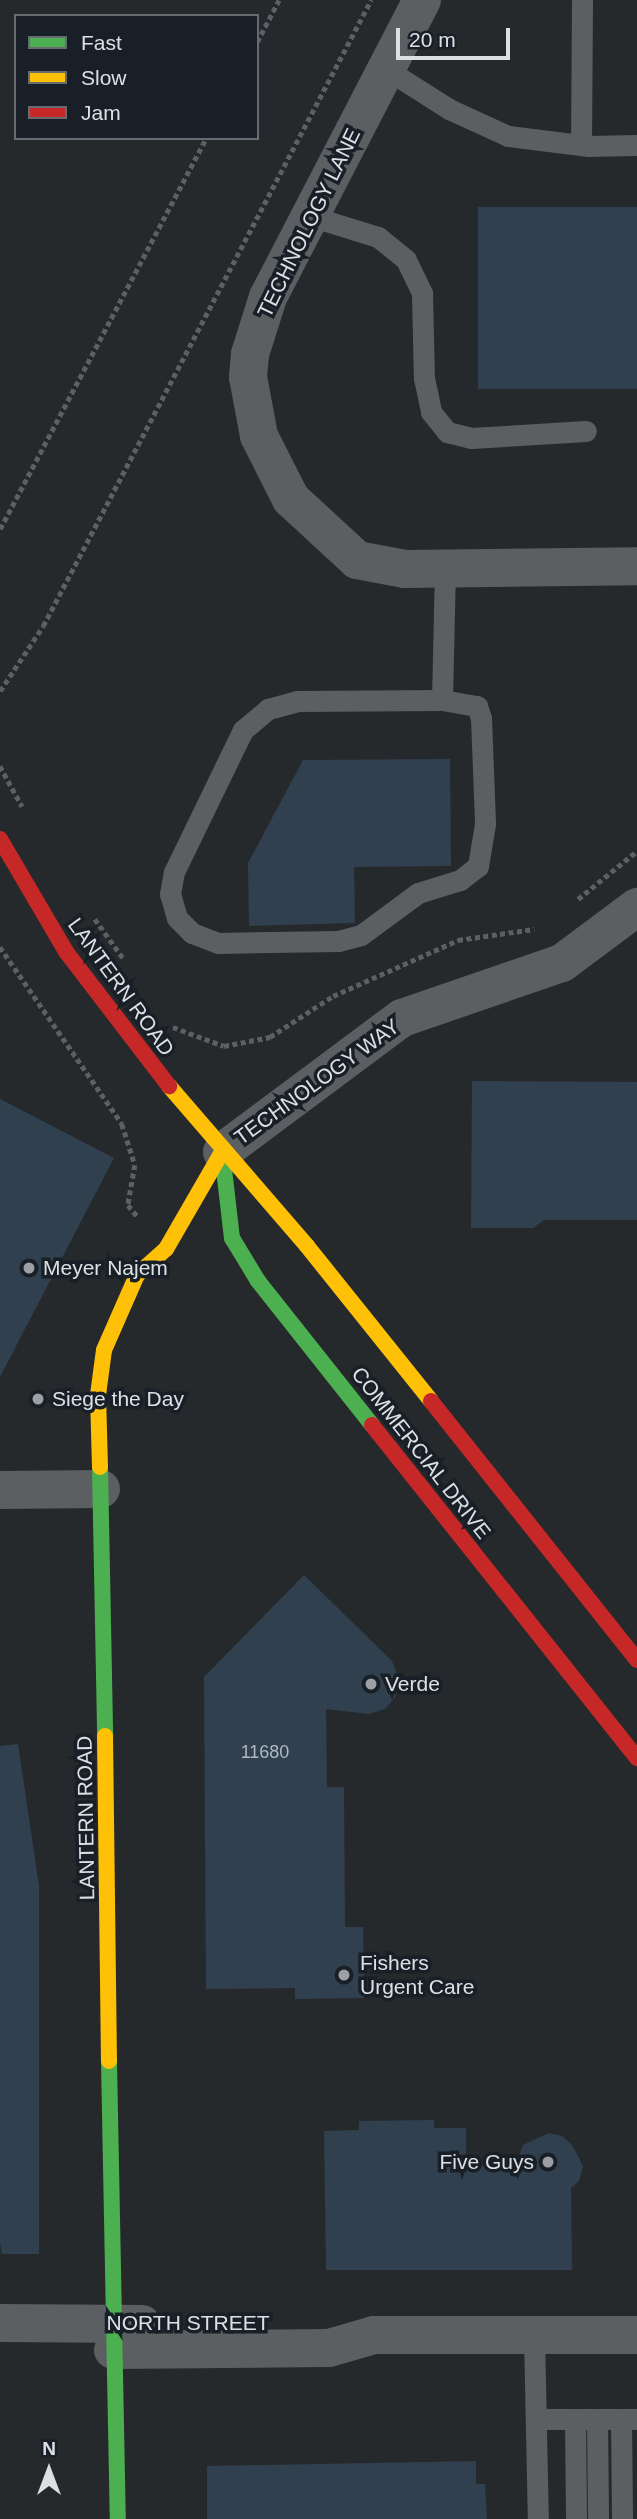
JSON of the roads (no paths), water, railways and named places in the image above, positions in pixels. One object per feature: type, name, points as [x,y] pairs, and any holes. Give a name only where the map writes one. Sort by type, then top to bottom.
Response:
[{"type":"street","name":"TECHNOLOGY LANE","points":[[422,0],[268,297],[250,354],[250,395],[260,436],[291,499],[357,560],[380,566],[437,568],[637,566]]},
{"type":"street","name":"LANTERN ROAD","points":[[0,839],[88,984],[222,1152],[307,1246]]},
{"type":"street","name":"TECHNOLOGY WAY","points":[[222,1152],[402,1018],[544,971],[583,950],[637,907]]},
{"type":"street","name":"LANTERN ROAD","points":[[118,2519],[112,2337],[98,1395],[104,1350],[115,1318],[137,1275],[166,1249],[222,1152]]},
{"type":"street","name":"COMMERCIAL DRIVE","points":[[222,1152],[232,1238],[258,1281],[637,1758]]},
{"type":"street","name":"COMMERCIAL DRIVE","points":[[307,1246],[637,1660]]},
{"type":"street","points":[[0,1490],[101,1489]]},
{"type":"street","name":"NORTH STREET","points":[[0,2323],[112,2337],[328,2322],[374,2335],[637,2335]]},
{"type":"lane","points":[[581,145],[582,0]]},
{"type":"lane","points":[[386,69],[449,109],[508,136],[581,145],[637,145]]},
{"type":"lane","points":[[310,216],[378,237],[406,260],[422,293],[424,378],[431,412],[447,432],[471,438],[586,431]]},
{"type":"lane","points":[[437,568],[442,700]]},
{"type":"lane","points":[[442,700],[477,706],[481,718],[485,824],[478,866],[460,880],[418,893],[361,935],[339,941],[218,943],[192,933],[177,918],[170,894],[174,873],[243,730],[268,709],[297,701],[442,700]]},
{"type":"lane","points":[[534,2335],[538,2519]]},
{"type":"lane","points":[[536,2418],[629,2418],[622,2519]]},
{"type":"lane","points":[[575,2418],[576,2519]]},
{"type":"lane","points":[[597,2418],[597,2519]]},
{"type":"place","name":"Meyer Najem","points":[[29,1268]]},
{"type":"place","name":"Siege the Day","points":[[38,1399]]},
{"type":"place","name":"Verde","points":[[371,1684]]},
{"type":"place","name":"Fishers Urgent Care","points":[[344,1975]]},
{"type":"place","name":"Five Guys","points":[[548,2162]]}]
